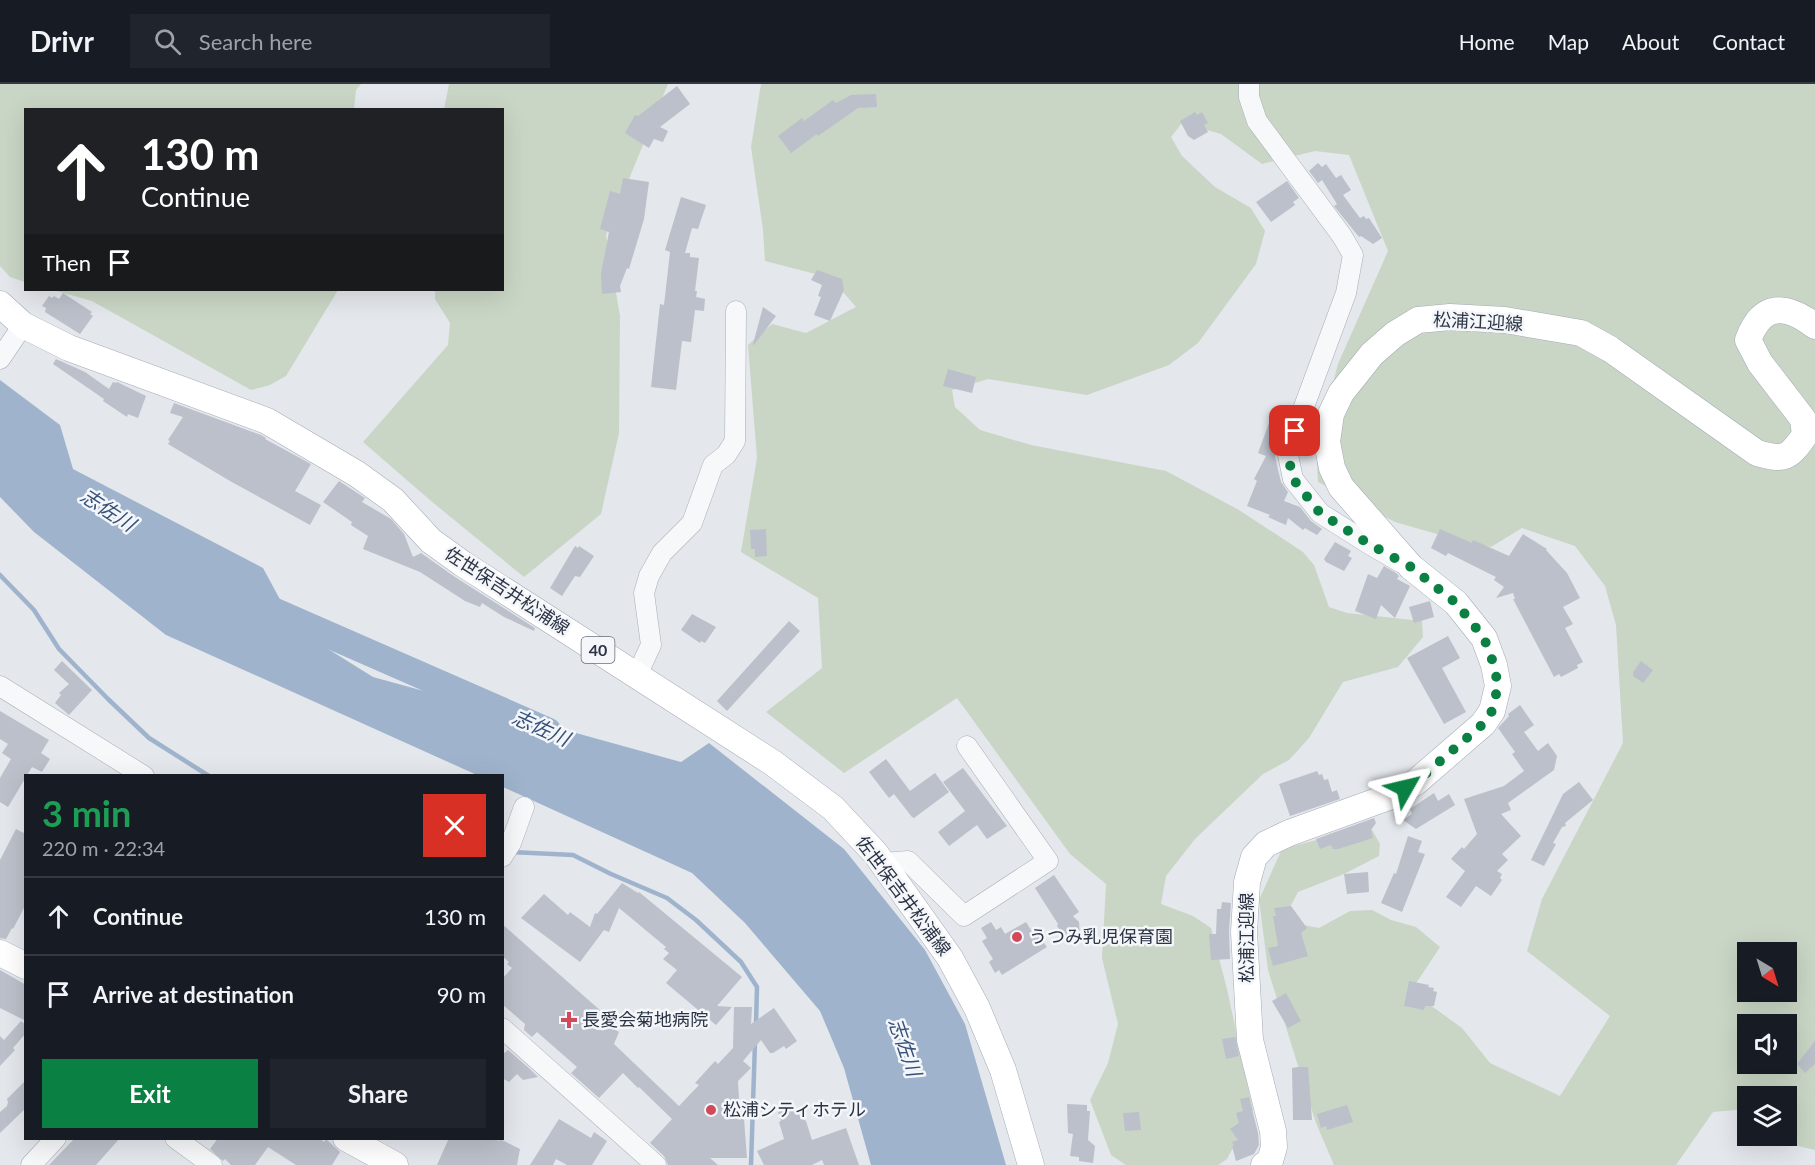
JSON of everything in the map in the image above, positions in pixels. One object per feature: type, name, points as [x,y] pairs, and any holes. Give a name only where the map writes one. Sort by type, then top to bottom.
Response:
[{"type":"main road","name":"佐世保吉井松浦線","points":[[0,304],[23,325],[69,348],[267,421],[357,474],[393,500],[431,541],[463,564],[773,763],[833,808],[883,863],[950,958],[977,1008],[1003,1070],[1032,1165]]},
{"type":"main road","name":"松浦江迎線","points":[[1264,1165],[1270,1161],[1274,1147],[1273,1131],[1250,1040],[1244,932],[1247,882],[1254,857],[1266,844],[1289,833],[1394,795],[1408,786],[1483,724],[1492,711],[1498,686],[1484,638],[1456,603],[1411,567],[1341,487],[1332,468],[1327,442],[1331,414],[1341,393],[1372,354],[1395,334],[1418,320],[1450,317],[1505,320],[1581,333],[1610,349],[1757,453],[1778,459],[1794,451],[1806,435],[1803,419],[1760,363],[1748,340],[1754,325],[1764,315],[1780,310],[1798,314],[1815,326]]},
{"type":"main road","points":[[0,953],[24,965]]},
{"type":"main road","points":[[348,1140],[366,1158],[395,1165]]},
{"type":"street","points":[[1249,84],[1249,97],[1257,120],[1342,236],[1353,255],[1346,293],[1288,455],[1293,479],[1320,513],[1411,567]]},
{"type":"street","points":[[637,675],[651,645],[644,593],[649,576],[662,553],[692,523],[713,465],[726,455],[735,441],[736,310]]},
{"type":"street","points":[[4,353],[23,325]]},
{"type":"street","points":[[0,686],[141,774]]},
{"type":"street","points":[[883,863],[908,861],[964,916],[1048,861],[967,746]]},
{"type":"street","points":[[507,850],[524,807]]},
{"type":"street","points":[[504,1031],[656,1165]]},
{"type":"street","points":[[32,1165],[54,1140]]},
{"type":"street","points":[[178,1140],[212,1165]]},
{"type":"green space","points":[[0,84],[361,84],[356,90],[354,108],[24,108],[24,282],[10,277],[0,266]]},
{"type":"green space","points":[[449,84],[668,84],[606,235],[620,316],[619,433],[601,514],[524,577],[363,442],[448,345],[450,323],[435,299],[435,291],[504,291],[504,108],[444,108]]},
{"type":"green space","points":[[761,84],[1815,84],[1815,1150],[1797,1146],[1797,1086],[1737,1086],[1737,1110],[1713,1112],[1676,1165],[1334,1165],[1316,1123],[1268,970],[1259,900],[1282,849],[1370,826],[1380,844],[1379,856],[1344,874],[1298,892],[1289,909],[1298,924],[1319,928],[1350,911],[1372,910],[1391,920],[1416,927],[1440,947],[1411,991],[1462,1028],[1490,1063],[1560,1096],[1610,1016],[1527,951],[1542,899],[1623,743],[1616,625],[1605,586],[1575,546],[1522,528],[1491,547],[1472,544],[1395,522],[1318,482],[1316,448],[1338,364],[1388,251],[1349,155],[1315,151],[1262,164],[1221,134],[1182,123],[1171,137],[1182,156],[1215,187],[1251,208],[1265,231],[1256,264],[1198,343],[1169,365],[1087,395],[988,379],[952,390],[955,407],[980,430],[1031,445],[1166,471],[1239,510],[1303,552],[1314,565],[1329,607],[1347,613],[1422,621],[1423,637],[1398,667],[1343,682],[1309,738],[1289,760],[1263,774],[1195,839],[1166,876],[1161,904],[1193,916],[1211,928],[1227,989],[1253,1110],[1227,1159],[1218,1165],[1126,1165],[1111,1155],[1090,1100],[1108,1063],[1118,1024],[1102,958],[1106,884],[1070,854],[957,698],[844,773],[766,712],[822,668],[818,598],[741,552],[757,458],[748,345],[772,324],[806,333],[856,307],[831,278],[765,261],[751,147]]},
{"type":"green space","points":[[57,291],[337,291],[286,376],[270,385],[251,390],[92,301]]},
{"type":"water","points":[[0,380],[60,425],[73,469],[263,568],[296,629],[373,677],[681,762],[709,743],[844,849],[925,950],[965,1024],[1006,1165],[871,1165],[844,1068],[820,1011],[745,923],[692,873],[504,787],[504,774],[475,774],[166,635],[34,532],[0,497]]},
{"type":"building","points":[[677,86],[690,104],[660,127],[668,131],[663,142],[654,139],[649,148],[625,133],[635,115],[638,116]]},
{"type":"building","points":[[876,94],[877,107],[858,108],[791,153],[778,136],[802,118],[804,121],[833,100],[836,103],[851,95]]},
{"type":"building","points":[[1195,112],[1197,115],[1202,112],[1208,123],[1204,125],[1208,132],[1194,140],[1188,136],[1180,121]]},
{"type":"building","points":[[1318,163],[1322,167],[1326,164],[1336,178],[1341,175],[1351,190],[1343,195],[1360,218],[1364,216],[1366,219],[1369,218],[1382,238],[1373,244],[1359,237],[1334,206],[1337,204],[1322,180],[1318,183],[1309,171]]},
{"type":"building","points":[[623,178],[649,182],[644,219],[629,269],[627,268],[620,286],[621,292],[602,294],[601,274],[609,232],[600,229],[610,191],[620,194]]},
{"type":"building","points":[[1287,181],[1299,198],[1293,202],[1295,205],[1271,222],[1256,202]]},
{"type":"building","points":[[681,197],[706,205],[698,229],[692,228],[685,253],[690,253],[690,257],[699,258],[695,291],[697,291],[696,297],[705,299],[704,311],[695,310],[691,342],[682,341],[676,390],[651,387],[660,304],[664,305],[670,252],[665,250]]},
{"type":"building","points":[[817,270],[842,279],[844,290],[830,321],[814,315],[821,297],[818,296],[822,285],[811,280]]},
{"type":"building","points":[[63,293],[92,312],[90,314],[93,316],[80,334],[45,312],[46,308],[42,306],[49,296],[59,299]]},
{"type":"building","points":[[763,307],[776,316],[754,345],[753,344]]},
{"type":"building","points":[[56,359],[85,372],[109,389],[113,382],[117,382],[146,396],[138,418],[128,414],[127,417],[103,401],[104,399],[53,364]]},
{"type":"building","points":[[948,369],[976,377],[972,393],[943,386]]},
{"type":"building","points":[[174,403],[261,435],[311,464],[295,491],[321,505],[310,525],[168,444],[170,441],[168,440],[183,417],[170,413]]},
{"type":"building","points":[[1269,423],[1283,428],[1275,457],[1281,482],[1288,492],[1284,501],[1300,507],[1311,521],[1322,529],[1317,535],[1305,528],[1303,530],[1288,518],[1286,525],[1268,517],[1270,515],[1247,506],[1257,481],[1254,479],[1266,456],[1258,453]]},
{"type":"building","points":[[339,481],[365,498],[362,502],[391,519],[404,534],[413,557],[421,553],[535,628],[534,631],[504,617],[482,603],[480,607],[465,601],[420,572],[363,549],[368,536],[323,502]]},
{"type":"building","points":[[766,529],[767,556],[755,557],[755,549],[751,549],[750,530]]},
{"type":"building","points":[[1440,529],[1509,556],[1523,534],[1547,549],[1567,573],[1580,598],[1563,607],[1573,624],[1565,628],[1583,662],[1577,665],[1578,668],[1561,677],[1559,674],[1554,677],[1513,599],[1515,599],[1513,593],[1496,598],[1504,587],[1494,580],[1496,577],[1448,553],[1446,556],[1431,548]]},
{"type":"building","points":[[1335,542],[1351,551],[1348,556],[1352,558],[1344,571],[1324,559]]},
{"type":"building","points":[[575,546],[578,548],[579,546],[594,556],[580,577],[575,576],[562,596],[550,588]]},
{"type":"building","points":[[1384,566],[1399,576],[1397,579],[1410,586],[1395,618],[1381,605],[1376,619],[1355,611],[1368,574],[1377,578]]},
{"type":"building","points":[[1430,601],[1434,617],[1414,623],[1409,607]]},
{"type":"building","points":[[692,614],[716,627],[705,643],[701,641],[700,643],[681,630]]},
{"type":"building","points":[[789,621],[800,631],[727,711],[717,701]]},
{"type":"building","points":[[1448,636],[1460,658],[1442,668],[1466,712],[1444,724],[1407,658]]},
{"type":"building","points":[[62,661],[92,690],[69,715],[55,703],[61,695],[59,693],[69,684],[54,670]]},
{"type":"building","points":[[1641,661],[1653,670],[1643,683],[1633,676],[1633,672]]},
{"type":"building","points":[[1520,705],[1534,725],[1524,732],[1538,751],[1548,743],[1557,756],[1554,770],[1508,803],[1511,810],[1501,814],[1521,836],[1502,854],[1508,860],[1497,871],[1502,874],[1500,878],[1502,880],[1491,896],[1476,886],[1461,907],[1446,897],[1465,871],[1451,859],[1462,847],[1464,849],[1477,834],[1464,799],[1504,786],[1524,771],[1512,754],[1515,752],[1498,728],[1509,716],[1508,714]]},
{"type":"building","points":[[0,711],[49,740],[41,753],[50,759],[42,772],[32,767],[28,774],[24,774],[24,780],[8,807],[0,802],[0,778],[11,759],[2,753],[8,744],[0,739]]},
{"type":"building","points":[[886,759],[910,791],[935,773],[949,792],[914,818],[912,817],[894,794],[889,798],[869,772]]},
{"type":"building","points":[[963,768],[1007,826],[987,839],[977,825],[949,846],[938,832],[965,811],[943,782]]},
{"type":"building","points":[[1317,771],[1319,775],[1322,774],[1324,780],[1328,779],[1332,792],[1337,790],[1340,799],[1290,816],[1279,784]]},
{"type":"building","points":[[1579,782],[1593,800],[1565,823],[1566,826],[1562,827],[1544,866],[1531,860],[1563,794]]},
{"type":"building","points":[[1434,793],[1438,801],[1449,794],[1455,805],[1416,829],[1403,820],[1412,814],[1410,809]]},
{"type":"building","points":[[1374,818],[1376,823],[1371,830],[1373,838],[1338,849],[1333,849],[1331,845],[1320,849],[1316,839]]},
{"type":"building","points":[[16,829],[24,833],[24,908],[6,939],[0,938],[0,860]]},
{"type":"building","points":[[1408,836],[1422,841],[1418,852],[1425,854],[1402,912],[1381,903],[1394,873],[1396,874]]},
{"type":"building","points":[[1368,872],[1369,892],[1347,894],[1344,874]]},
{"type":"building","points":[[1054,875],[1079,912],[1073,916],[1079,922],[1080,938],[1072,943],[1067,936],[1064,938],[1058,924],[1035,888]]},
{"type":"building","points":[[622,883],[639,892],[742,977],[717,1006],[732,1007],[716,1025],[666,983],[677,970],[663,959],[669,953],[664,949],[666,947],[619,908],[609,932],[604,930],[580,962],[521,918],[544,894],[568,915],[570,912],[590,927],[595,913],[597,914]]},
{"type":"building","points":[[1222,902],[1231,903],[1230,959],[1211,960],[1209,934],[1216,934],[1217,909],[1221,909]]},
{"type":"building","points":[[1291,906],[1307,928],[1301,933],[1308,956],[1273,966],[1268,948],[1278,946],[1273,916],[1276,916],[1274,908]]},
{"type":"building","points":[[991,922],[996,930],[1001,927],[1005,934],[1026,922],[1036,938],[1039,937],[1047,947],[1002,975],[999,970],[995,973],[989,962],[993,959],[982,941],[987,938],[981,928]]},
{"type":"building","points":[[504,926],[618,1026],[615,1029],[619,1032],[614,1044],[679,1106],[699,1085],[695,1083],[715,1061],[718,1064],[733,1048],[734,1007],[752,1007],[751,1024],[774,1008],[797,1041],[786,1049],[784,1046],[770,1053],[761,1040],[743,1061],[751,1068],[738,1081],[740,1115],[744,1119],[747,1158],[710,1158],[718,1165],[668,1165],[664,1156],[650,1143],[672,1119],[623,1073],[599,1098],[571,1073],[577,1067],[537,1032],[532,1037],[524,1030],[525,1024],[504,1006],[504,977],[512,968],[507,964],[509,962],[504,958]]},
{"type":"building","points":[[0,970],[24,984],[24,1020],[0,1008]]},
{"type":"building","points":[[1409,981],[1434,988],[1433,991],[1437,992],[1434,1006],[1425,1006],[1424,1010],[1404,1006]]},
{"type":"building","points":[[1286,993],[1301,1021],[1288,1028],[1272,1001]]},
{"type":"building","points":[[21,1021],[24,1023],[24,1035],[13,1048],[15,1050],[0,1066],[0,1036],[4,1040]]},
{"type":"building","points":[[1235,1037],[1239,1056],[1226,1059],[1222,1039]]},
{"type":"building","points":[[1815,1041],[1815,1064],[1805,1073],[1797,1064]]},
{"type":"building","points":[[508,1050],[538,1077],[523,1080],[517,1074],[509,1082],[504,1079],[504,1053]]},
{"type":"building","points":[[1308,1067],[1312,1120],[1293,1120],[1292,1068]]},
{"type":"building","points":[[24,1082],[24,1110],[0,1133],[0,1112],[7,1106],[7,1099]]},
{"type":"building","points":[[1249,1097],[1259,1145],[1254,1154],[1236,1161],[1232,1142],[1238,1140],[1230,1129],[1239,1123],[1236,1113],[1243,1111],[1240,1099]]},
{"type":"building","points":[[1067,1104],[1087,1105],[1087,1111],[1090,1111],[1088,1140],[1095,1146],[1093,1163],[1079,1161],[1079,1157],[1070,1156],[1073,1134],[1068,1133]]},
{"type":"building","points":[[1347,1105],[1353,1122],[1327,1130],[1326,1126],[1321,1128],[1317,1114]]},
{"type":"building","points":[[791,1108],[806,1121],[812,1140],[846,1128],[859,1165],[824,1165],[822,1160],[812,1165],[764,1165],[757,1151],[784,1139],[778,1112]]},
{"type":"building","points":[[1139,1112],[1141,1130],[1125,1131],[1123,1113]]},
{"type":"building","points":[[559,1119],[591,1138],[594,1132],[607,1141],[592,1165],[567,1165],[556,1159],[553,1165],[530,1165]]},
{"type":"building","points":[[73,1140],[118,1140],[96,1165],[49,1165]]},
{"type":"building","points":[[217,1140],[322,1140],[324,1142],[327,1140],[340,1152],[332,1165],[296,1165],[268,1147],[255,1165],[231,1165],[210,1149]]},
{"type":"building","points":[[448,1140],[502,1140],[520,1149],[517,1165],[437,1165]]},
{"type":"waterway","points":[[0,575],[34,610],[59,649],[108,699],[149,738],[206,774]]},
{"type":"waterway","name":"志佐川","points":[[256,603],[548,731]]},
{"type":"waterway","points":[[511,852],[573,855],[667,898],[696,920],[741,962],[757,987],[756,1024]]},
{"type":"waterway","points":[[751,1165],[755,1042]]},
{"type":"place","name":"うつみ乳児保育園","points":[[1017,937]]},
{"type":"place","name":"長愛会菊地病院","points":[[569,1020]]},
{"type":"place","name":"松浦シティホテル","points":[[711,1110]]},
{"type":"route","points":[[1295,431],[1288,455],[1293,479],[1320,513],[1411,567],[1456,603],[1484,638],[1494,665],[1498,686],[1492,711],[1483,724],[1416,782],[1405,788]]}]
